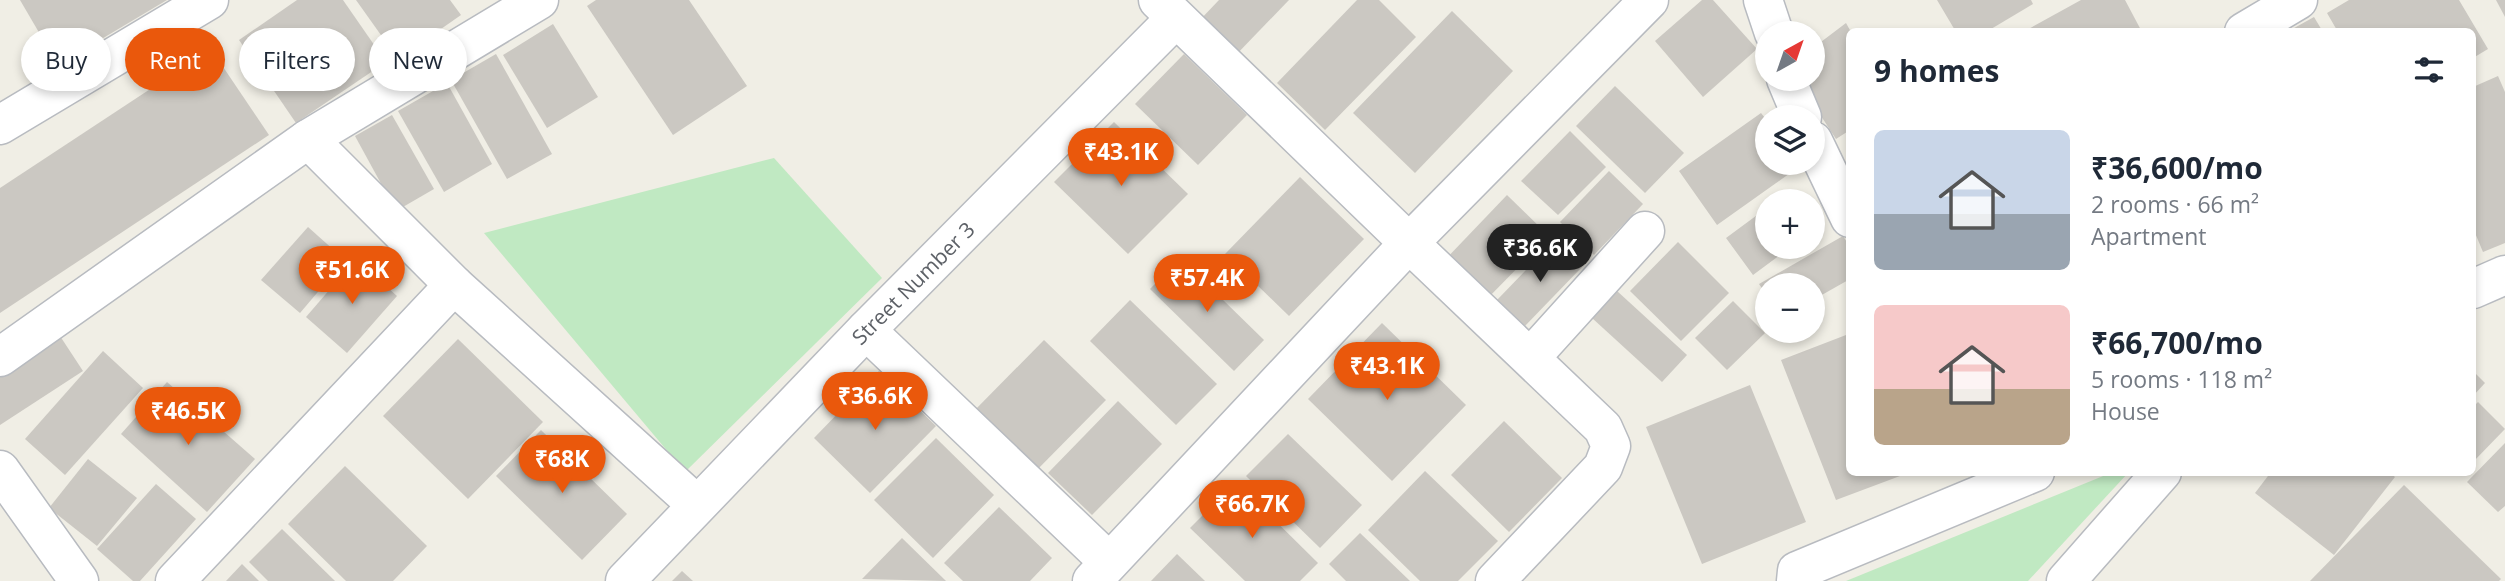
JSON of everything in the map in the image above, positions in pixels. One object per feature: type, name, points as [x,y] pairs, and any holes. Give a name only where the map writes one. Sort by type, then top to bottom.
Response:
[{"type":"street","points":[[0,125],[209,0]]},
{"type":"street","points":[[0,357],[308,139],[539,0]]},
{"type":"street","points":[[2250,28],[2284,4]]},
{"type":"street","points":[[866,330],[1100,572],[1632,6]]},
{"type":"street","points":[[1167,9],[1603,428],[1611,446],[1603,467],[1495,581]]},
{"type":"street","name":"Street Number 3","points":[[625,581],[866,330],[1167,9]]},
{"type":"street","points":[[308,139],[454,285],[697,505]]},
{"type":"street","points":[[1825,166],[1846,210]]},
{"type":"street","points":[[1531,357],[1645,231]]},
{"type":"street","points":[[2476,288],[2505,275]]},
{"type":"street","points":[[174,581],[454,285]]},
{"type":"street","points":[[0,470],[79,581]]},
{"type":"street","points":[[1797,576],[2026,476]]},
{"type":"street","points":[[2066,581],[2158,476]]},
{"type":"green space","points":[[774,158],[882,278],[685,472],[484,233]]},
{"type":"green space","points":[[2103,476],[2125,476],[2028,581],[1846,581]]},
{"type":"building","points":[[20,0],[167,0],[111,33],[111,28],[36,28]]},
{"type":"building","points":[[297,0],[343,0],[369,37],[369,74],[355,83],[355,28],[256,28]]},
{"type":"building","points":[[356,0],[450,0],[461,15],[442,28],[376,28]]},
{"type":"building","points":[[596,0],[689,0],[747,86],[673,135],[587,6]]},
{"type":"building","points":[[1219,0],[1289,0],[1234,57],[1198,22]]},
{"type":"building","points":[[1357,0],[1379,0],[1416,37],[1325,130],[1277,83]]},
{"type":"building","points":[[1702,0],[1713,0],[1755,47],[1755,51],[1703,97],[1655,41]]},
{"type":"building","points":[[1937,0],[2031,0],[2033,4],[1993,28],[1954,28]]},
{"type":"building","points":[[2081,0],[2125,0],[2140,28],[2030,28]]},
{"type":"building","points":[[2349,0],[2459,0],[2476,28],[2336,28],[2327,13]]},
{"type":"building","points":[[2496,0],[2505,0],[2505,17]]},
{"type":"building","points":[[1452,11],[1513,71],[1415,173],[1353,113]]},
{"type":"building","points":[[2314,17],[2321,28],[2294,28]]},
{"type":"building","points":[[1846,23],[1849,28],[1846,28],[1846,133],[1836,139],[1825,122],[1825,105],[1814,105],[1805,91],[1825,91],[1825,39]]},
{"type":"building","points":[[553,24],[598,97],[547,128],[503,55]]},
{"type":"building","points":[[2476,29],[2488,49],[2476,56]]},
{"type":"building","points":[[496,54],[552,154],[507,179],[457,91],[467,91],[467,71]]},
{"type":"building","points":[[1184,54],[1247,115],[1198,165],[1135,104]]},
{"type":"building","points":[[225,70],[269,135],[0,313],[0,188],[147,91],[225,91]]},
{"type":"building","points":[[2498,76],[2505,92],[2505,243],[2483,252],[2476,235],[2476,86]]},
{"type":"building","points":[[1615,86],[1684,153],[1645,193],[1576,126]]},
{"type":"building","points":[[274,91],[343,91],[296,123]]},
{"type":"building","points":[[433,91],[451,91],[492,164],[444,192],[398,111]]},
{"type":"building","points":[[392,115],[434,189],[396,211],[355,136]]},
{"type":"building","points":[[1755,117],[1755,175],[1787,175],[1768,189],[1755,189],[1755,198],[1717,225],[1679,171]]},
{"type":"building","points":[[1114,122],[1188,194],[1128,254],[1054,182]]},
{"type":"building","points":[[1570,131],[1606,167],[1558,215],[1521,181]]},
{"type":"building","points":[[1609,171],[1643,204],[1594,255],[1560,222]]},
{"type":"building","points":[[1300,177],[1364,239],[1289,316],[1225,254]]},
{"type":"building","points":[[1507,195],[1549,236],[1483,303],[1442,263]]},
{"type":"building","points":[[1755,217],[1755,259],[1775,259],[1753,275],[1726,238]]},
{"type":"building","points":[[308,227],[345,260],[300,313],[261,280]]},
{"type":"building","points":[[1843,236],[1846,241],[1846,281],[1825,293],[1825,273],[1778,273],[1803,259],[1825,259],[1825,246]]},
{"type":"building","points":[[1555,240],[1582,267],[1524,327],[1497,300]]},
{"type":"building","points":[[1678,242],[1729,293],[1681,341],[1630,291]]},
{"type":"building","points":[[1180,258],[1264,340],[1234,371],[1150,289]]},
{"type":"building","points":[[356,259],[397,296],[347,353],[306,317]]},
{"type":"building","points":[[1617,291],[1687,355],[1662,382],[1592,318]]},
{"type":"building","points":[[1130,300],[1217,384],[1176,425],[1090,341]]},
{"type":"building","points":[[1733,301],[1755,323],[1755,343],[1727,370],[1695,338]]},
{"type":"building","points":[[1382,323],[1466,405],[1392,481],[1308,399]]},
{"type":"building","points":[[1846,335],[1846,476],[1900,476],[1836,500],[1781,360]]},
{"type":"building","points":[[60,336],[83,371],[0,425],[0,374]]},
{"type":"building","points":[[458,339],[543,422],[468,499],[383,416]]},
{"type":"building","points":[[1044,340],[1106,400],[1032,475],[970,415]]},
{"type":"building","points":[[103,351],[143,388],[65,475],[25,439]]},
{"type":"building","points":[[879,371],[936,426],[870,493],[814,438]]},
{"type":"building","points":[[2476,374],[2485,383],[2476,393]]},
{"type":"building","points":[[167,382],[255,459],[207,512],[121,434]]},
{"type":"building","points":[[1750,385],[1806,522],[1702,564],[1646,427]]},
{"type":"building","points":[[1118,401],[1162,444],[1092,515],[1048,473]]},
{"type":"building","points":[[2478,402],[2505,429],[2476,459]]},
{"type":"building","points":[[1504,421],[1562,478],[1509,532],[1451,475]]},
{"type":"building","points":[[541,430],[627,514],[582,560],[496,476]]},
{"type":"building","points":[[1288,434],[1362,505],[1320,548],[1246,476]]},
{"type":"building","points":[[936,438],[994,495],[933,558],[874,500]]},
{"type":"building","points":[[2505,443],[2505,506],[2498,512],[2467,482],[2476,476],[2476,473]]},
{"type":"building","points":[[88,459],[137,498],[97,546],[49,508]]},
{"type":"building","points":[[345,466],[427,546],[393,581],[346,581],[288,524]]},
{"type":"building","points":[[1425,471],[1498,541],[1458,581],[1420,581],[1368,530]]},
{"type":"building","points":[[2268,476],[2395,477],[2334,555],[2255,493]]},
{"type":"building","points":[[1236,482],[1318,563],[1300,581],[1245,581],[1190,528]]},
{"type":"building","points":[[156,484],[196,519],[140,581],[133,581],[97,549]]},
{"type":"building","points":[[2404,485],[2501,579],[2310,581]]},
{"type":"building","points":[[999,507],[1052,558],[1030,581],[963,581],[944,563]]},
{"type":"building","points":[[282,529],[335,581],[268,581],[249,562]]},
{"type":"building","points":[[1360,533],[1410,581],[1346,581],[1329,564]]},
{"type":"building","points":[[902,538],[946,581],[862,579]]},
{"type":"building","points":[[1177,554],[1205,581],[1151,581]]},
{"type":"building","points":[[242,564],[259,581],[226,581]]},
{"type":"building","points":[[682,571],[693,581],[672,581]]}]
